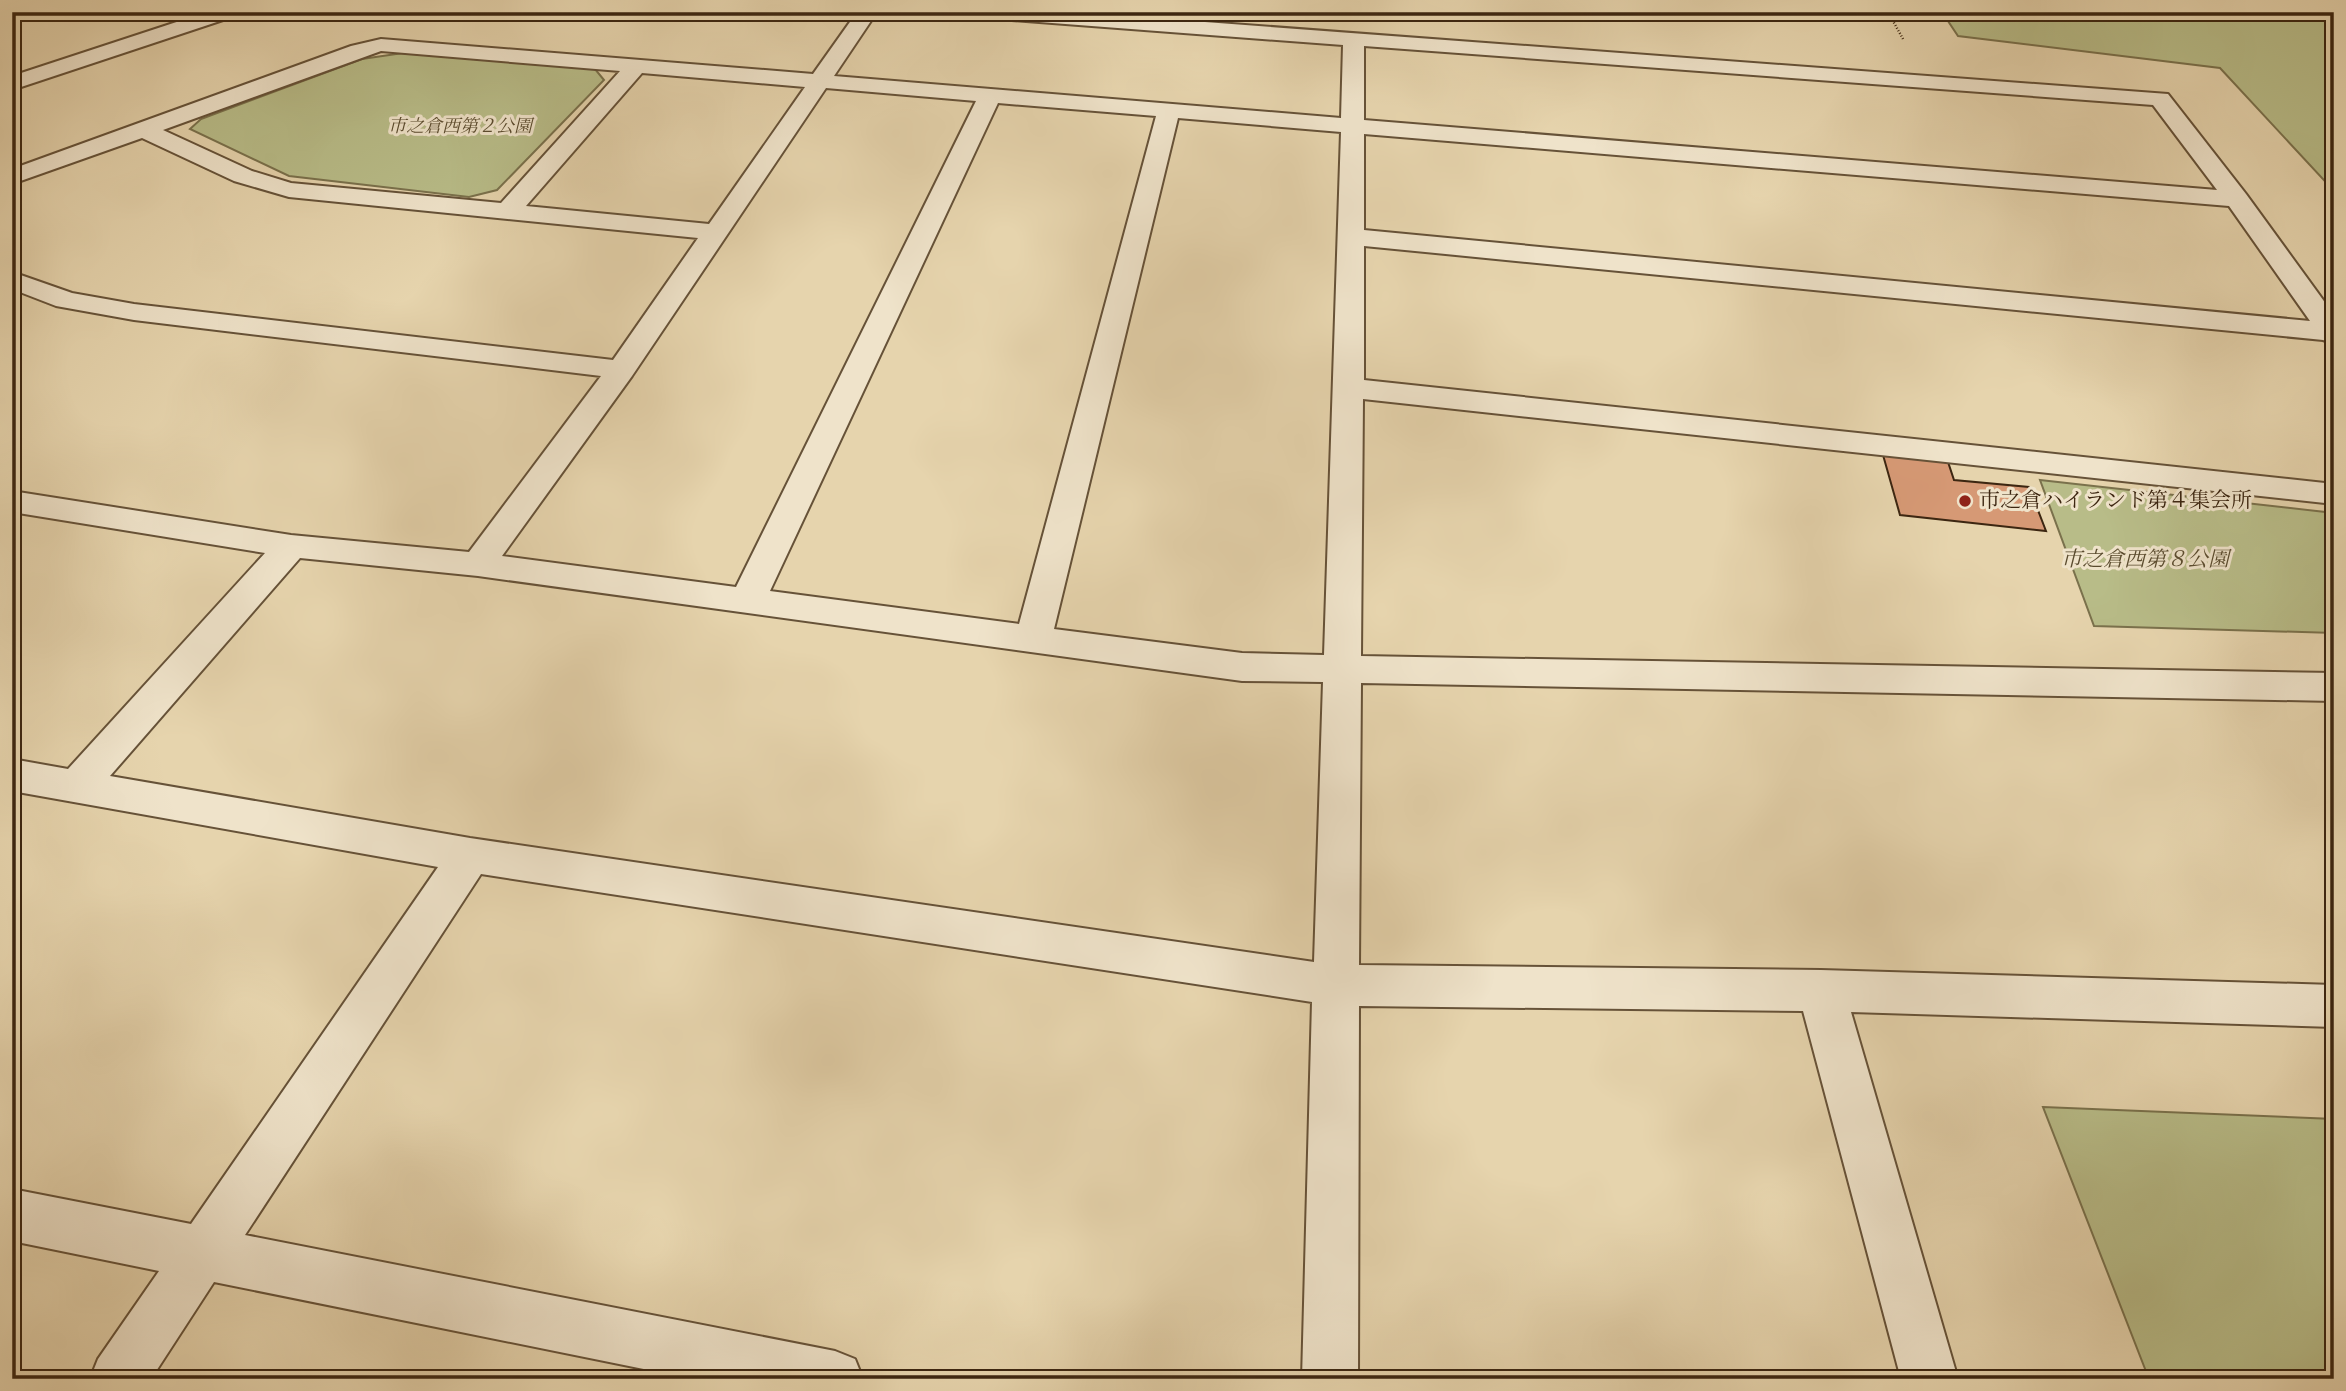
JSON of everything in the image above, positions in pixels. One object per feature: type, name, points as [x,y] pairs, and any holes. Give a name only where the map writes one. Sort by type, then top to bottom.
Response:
[{"type":"street","points":[[12,83],[228,12]]},
{"type":"street","points":[[478,565],[621,370],[714,232],[823,80],[867,12]]},
{"type":"street","points":[[986,12],[2160,99],[2237,199],[2333,333]]},
{"type":"street","points":[[1330,1379],[1333,985],[1350,387],[1354,39]]},
{"type":"street","points":[[12,177],[358,50],[381,46],[823,80],[2237,199]]},
{"type":"street","points":[[507,212],[637,66]]},
{"type":"street","points":[[747,601],[991,94]]},
{"type":"street","points":[[1032,640],[1168,110]]},
{"type":"street","points":[[143,130],[243,176],[289,190],[714,232]]},
{"type":"street","points":[[1353,237],[2333,333]]},
{"type":"street","points":[[12,280],[66,300],[134,312],[621,370]]},
{"type":"street","points":[[1350,387],[2334,494]]},
{"type":"street","points":[[12,501],[290,546],[478,565],[1242,667],[2334,687]]},
{"type":"street","points":[[79,785],[290,546]]},
{"type":"street","points":[[12,775],[470,855],[1333,985],[1821,991],[2334,1006]]},
{"type":"street","points":[[118,1379],[470,855]]},
{"type":"street","points":[[1821,991],[1930,1379]]},
{"type":"street","points":[[12,1214],[203,1255],[835,1379]]},
{"type":"green space","points":[[1942,12],[2334,12],[2334,191],[2220,68],[1958,36]]},
{"type":"green space","name":"市之倉西第２公園","points":[[403,53],[595,69],[604,80],[497,190],[469,197],[289,176],[190,129],[201,119],[362,59]]},
{"type":"green space","name":"市之倉西第８公園","points":[[2040,480],[2334,513],[2334,633],[2094,626]]},
{"type":"green space","points":[[2043,1107],[2334,1119],[2334,1379],[2149,1379]]},
{"type":"building","name":"市之倉ハイランド第４集会所","points":[[1883,455],[1948,462],[1954,480],[2029,487],[2046,531],[1900,515]]},
{"type":"place","name":"市之倉ハイランド第４集会所","points":[[1965,501]]}]
